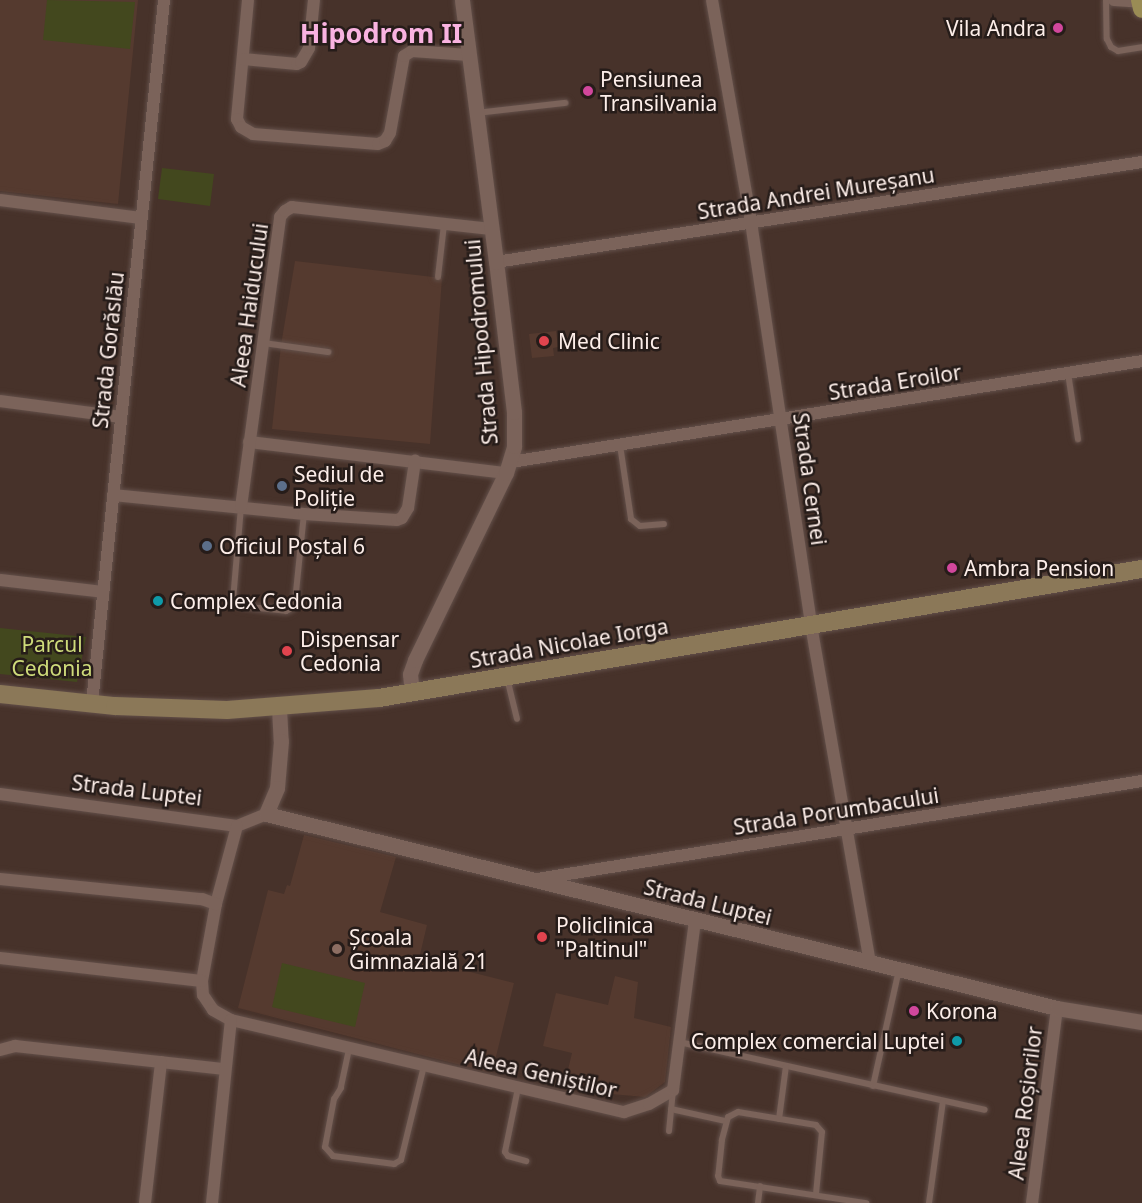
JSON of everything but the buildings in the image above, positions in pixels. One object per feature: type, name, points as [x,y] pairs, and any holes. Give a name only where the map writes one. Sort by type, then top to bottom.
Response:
[{"type":"main road","name":"Strada Nicolae Iorga","points":[[0,694],[92,703],[208,710],[279,708],[412,693],[1142,569]]},
{"type":"street","name":"Strada Gorăslău","points":[[92,703],[164,0]]},
{"type":"street","points":[[248,0],[237,119],[245,130],[253,134],[370,145],[386,141],[390,133],[404,56],[412,51],[469,56]]},
{"type":"street","points":[[243,59],[297,64],[301,62],[309,48],[314,0]]},
{"type":"street","name":"Strada Hipodromului","points":[[412,693],[410,674],[414,660],[509,467],[514,421],[462,0]]},
{"type":"street","name":"Strada Cernei","points":[[712,0],[752,222],[811,624],[870,963]]},
{"type":"street","points":[[1114,0],[1141,4]]},
{"type":"street","name":"Strada Andrei Mureșanu","points":[[496,262],[1142,162]]},
{"type":"street","points":[[0,201],[141,218]]},
{"type":"street","name":"Aleea Haiducului","points":[[241,507],[280,217],[285,211],[292,207],[492,229]]},
{"type":"street","name":"Strada Eroilor","points":[[249,442],[415,461],[509,467],[620,445],[1142,361]]},
{"type":"street","points":[[0,401],[121,417]]},
{"type":"street","points":[[113,495],[390,520],[402,518],[408,508],[415,461]]},
{"type":"street","points":[[0,580],[103,592]]},
{"type":"street","points":[[212,1203],[231,1020],[213,1010],[203,996],[202,981],[216,904],[237,826],[266,814],[277,788],[281,741],[279,708]]},
{"type":"street","name":"Strada Porumbacului","points":[[537,879],[1142,781]]},
{"type":"street","name":"Strada Luptei","points":[[0,794],[237,826]]},
{"type":"street","name":"Strada Luptei","points":[[266,814],[1057,1008],[1142,1022]]},
{"type":"street","points":[[0,879],[202,898],[216,904]]},
{"type":"street","points":[[673,1090],[695,921]]},
{"type":"street","points":[[0,958],[202,981]]},
{"type":"street","name":"Aleea Roșiorilor","points":[[1032,1203],[1057,1008]]},
{"type":"street","name":"Aleea Geniștilor","points":[[231,1020],[624,1112],[649,1104],[673,1090]]},
{"type":"street","points":[[0,1050],[15,1046],[225,1069]]},
{"type":"street","points":[[145,1203],[161,1062]]},
{"type":"lane","points":[[1106,0],[1107,39],[1111,47],[1118,51],[1142,46]]},
{"type":"lane","points":[[477,113],[565,103]]},
{"type":"lane","points":[[438,277],[444,224]]},
{"type":"lane","points":[[262,343],[328,352]]},
{"type":"lane","points":[[1068,373],[1078,439]]},
{"type":"lane","points":[[620,445],[631,519],[640,526],[664,524]]},
{"type":"lane","name":"Aleea Haiducului","points":[[241,507],[233,600],[239,605],[286,611],[292,608],[295,602],[304,514]]},
{"type":"lane","points":[[507,677],[517,719]]},
{"type":"lane","points":[[873,1086],[899,970]]},
{"type":"lane","points":[[679,1042],[985,1110]]},
{"type":"lane","points":[[349,1049],[341,1088],[334,1099],[325,1147],[333,1156],[394,1164],[401,1160],[424,1066]]},
{"type":"lane","points":[[779,1119],[786,1066]]},
{"type":"lane","points":[[518,1088],[506,1152],[508,1156],[526,1161]]},
{"type":"lane","points":[[669,1131],[673,1090]]},
{"type":"lane","points":[[929,1203],[943,1101]]},
{"type":"lane","points":[[670,1109],[725,1121]]},
{"type":"lane","points":[[816,1194],[820,1128],[809,1122],[738,1112],[725,1121],[719,1180],[866,1203]]},
{"type":"lane","points":[[758,1203],[760,1186]]},
{"type":"shaded area","points":[[0,0],[138,0],[118,204],[0,191]]},
{"type":"shaded area","points":[[295,261],[442,278],[430,444],[272,429],[281,345]]},
{"type":"shaded area","name":"Med Clinic","points":[[556,331],[558,347],[553,348],[554,356],[532,358],[529,334]]},
{"type":"shaded area","name":"Școala Gimnazială 21","points":[[304,835],[396,857],[380,912],[427,925],[419,959],[514,983],[492,1073],[238,1008],[268,890],[284,894],[287,885],[290,886]]},
{"type":"shaded area","points":[[615,976],[638,982],[634,1018],[671,1027],[665,1082],[645,1097],[600,1093],[565,1082],[572,1053],[543,1046],[556,993],[608,1005]]},
{"type":"green space","points":[[47,0],[135,2],[130,49],[43,40]]},
{"type":"green space","points":[[162,168],[214,174],[210,206],[158,199]]},
{"type":"green space","name":"Parcul Cedonia","points":[[0,628],[86,637],[77,682],[0,674]]},
{"type":"green space","points":[[282,963],[365,983],[355,1027],[272,1007]]},
{"type":"place","name":"Vila Andra","points":[[1058,28]]},
{"type":"place","name":"Pensiunea Transilvania","points":[[588,91]]},
{"type":"place","name":"Med Clinic","points":[[544,341]]},
{"type":"place","name":"Sediul de Poliție","points":[[282,486]]},
{"type":"place","name":"Oficiul Poștal 6","points":[[207,546]]},
{"type":"place","name":"Ambra Pension","points":[[952,568]]},
{"type":"place","name":"Complex Cedonia","points":[[158,601]]},
{"type":"place","name":"Dispensar Cedonia","points":[[287,651]]},
{"type":"place","name":"Policlinica \"Paltinul\"","points":[[542,937]]},
{"type":"place","name":"Școala Gimnazială 21","points":[[337,949]]},
{"type":"place","name":"Korona","points":[[914,1011]]},
{"type":"place","name":"Complex comercial Luptei","points":[[957,1041]]},
{"type":"district","name":"Hipodrom II","points":[[381,33]]}]
